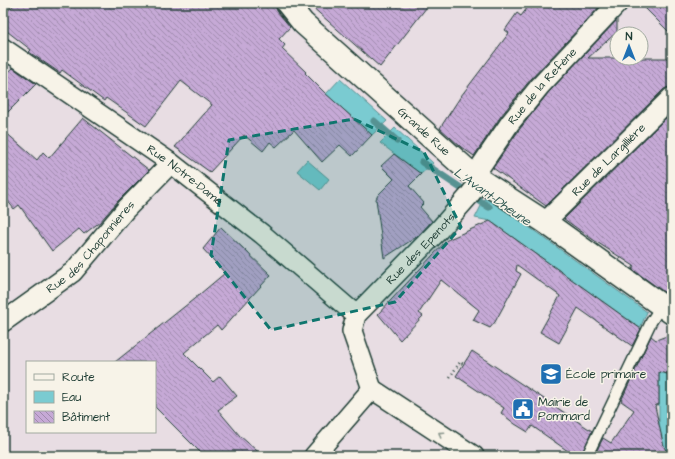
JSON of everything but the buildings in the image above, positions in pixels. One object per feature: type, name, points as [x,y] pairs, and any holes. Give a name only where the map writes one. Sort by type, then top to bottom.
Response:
[{"type":"main road","name":"Grande Rue","points":[[288,3],[303,23],[475,184],[545,222],[667,310]]},
{"type":"street","name":"Rue de la Refène","points":[[475,184],[510,123],[540,86],[618,3]]},
{"type":"street","name":"Rue Notre-Dame","points":[[3,48],[171,163],[262,234],[356,315]]},
{"type":"street","name":"Rue de Largillière","points":[[545,222],[672,97]]},
{"type":"street","name":"Rue des Chaponnieres","points":[[3,322],[73,272],[126,209],[171,163]]},
{"type":"street","name":"Rue des Epenots","points":[[356,315],[438,231],[475,184]]},
{"type":"street","points":[[356,315],[352,331],[372,389],[474,456]]},
{"type":"street","points":[[314,456],[372,389]]},
{"type":"lane","points":[[587,456],[651,322],[667,310]]},
{"type":"path","points":[[450,377],[460,362],[463,364]]},
{"type":"highlighted area","points":[[354,119],[424,152],[461,227],[395,302],[271,330],[211,255],[229,140]]},
{"type":"water","points":[[340,79],[387,121],[372,135],[326,94]]},
{"type":"water","points":[[395,128],[433,163],[421,174],[380,143]]},
{"type":"water","points":[[307,160],[329,179],[320,190],[297,171]]},
{"type":"water","points":[[485,198],[497,204],[647,312],[640,328],[490,221],[475,218]]},
{"type":"water","points":[[659,372],[672,375],[672,456],[667,456],[659,427]]},
{"type":"waterway","name":"L'Avant-Dheune","points":[[374,121],[397,141]]},
{"type":"waterway","name":"L'Avant-Dheune","points":[[422,162],[489,207]]},
{"type":"place","name":"École primaire","points":[[551,374]]},
{"type":"place","name":"Mairie de Pommard","points":[[523,409]]}]
